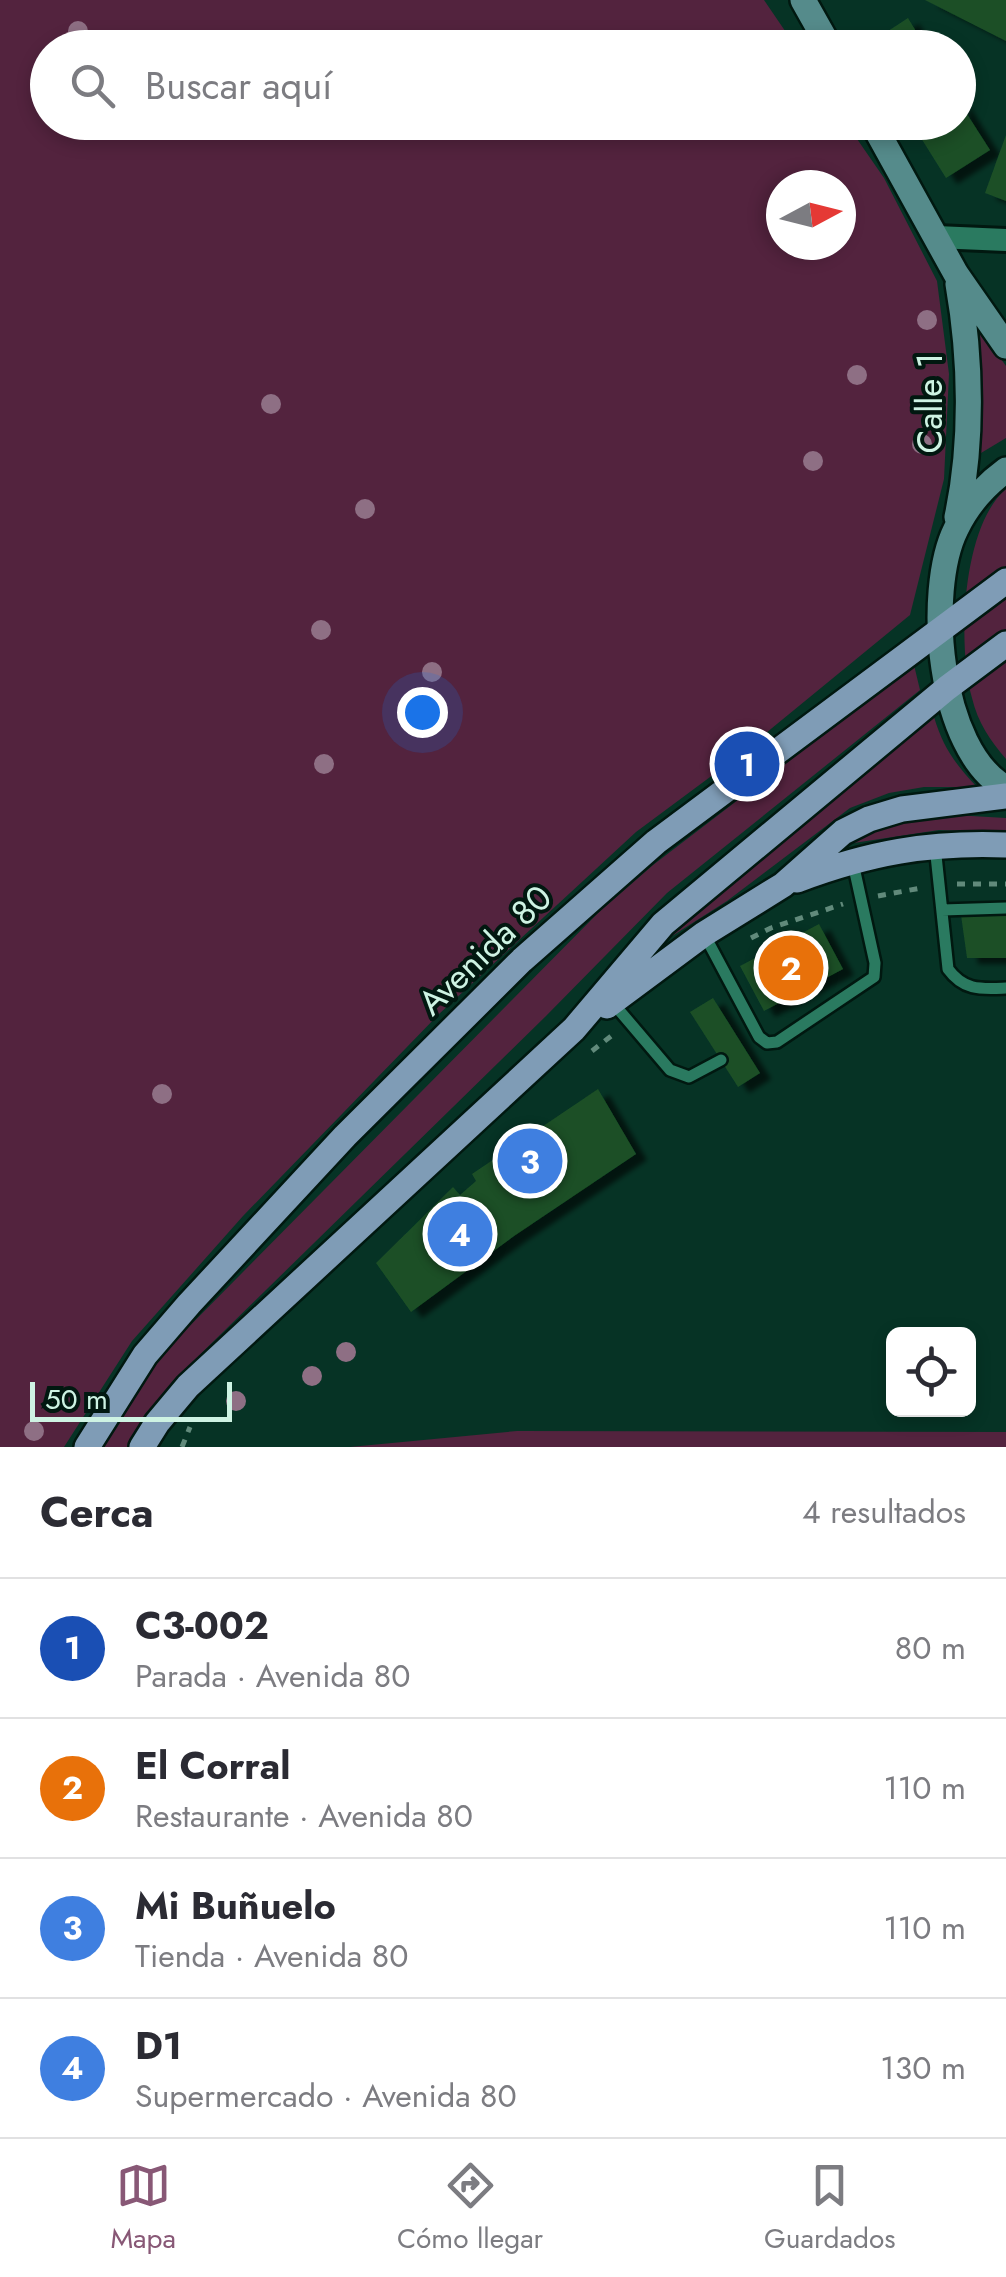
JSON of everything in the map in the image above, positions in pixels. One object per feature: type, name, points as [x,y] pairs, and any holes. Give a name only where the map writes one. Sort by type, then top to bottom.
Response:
[{"type":"main road","points":[[803,0],[820,30]]},
{"type":"main road","name":"Calle 1","points":[[882,140],[956,274],[1006,346]]},
{"type":"main road","name":"Calle 1","points":[[956,274],[966,347],[967,448],[964,488],[945,566],[942,628],[947,688],[964,736],[979,763],[1006,788]]},
{"type":"main road","points":[[954,532],[972,501],[1006,470]]},
{"type":"main road","name":"Avenida 80","points":[[88,1447],[146,1355],[190,1304],[344,1136],[522,960],[656,842],[1006,582]]},
{"type":"main road","points":[[142,1447],[188,1386],[574,1029],[663,924],[947,688],[1006,644]]},
{"type":"main road","points":[[574,1029],[621,1013],[710,945],[843,832],[869,819],[929,804],[1006,796]]},
{"type":"main road","points":[[782,885],[853,858],[934,846],[1006,845]]},
{"type":"street","points":[[936,237],[1006,240]]},
{"type":"lane","points":[[934,846],[948,969],[958,983],[974,989],[1006,988]]},
{"type":"lane","points":[[710,945],[758,1037],[767,1043],[777,1042],[874,977],[876,963],[853,858]]},
{"type":"lane","points":[[942,910],[1006,908]]},
{"type":"lane","points":[[621,1013],[670,1070],[689,1077],[721,1060]]},
{"type":"lane","points":[[743,1045],[758,1037]]},
{"type":"path","points":[[710,945],[860,898],[940,886],[1006,884]]},
{"type":"path","points":[[588,1053],[621,1013]]},
{"type":"path","points":[[182,1447],[191,1424]]},
{"type":"shaded area","points":[[0,0],[764,0],[784,30],[30,30],[30,140],[858,140],[884,178],[937,281],[949,374],[944,479],[910,615],[733,760],[636,832],[439,1014],[243,1216],[132,1341],[64,1447],[0,1447]]},
{"type":"shaded area","points":[[978,327],[1006,366],[1006,438],[976,456]]},
{"type":"shaded area","points":[[1006,489],[1006,759],[985,731],[975,707],[967,676],[965,619],[972,558],[980,530],[991,506]]},
{"type":"shaded area","points":[[914,665],[920,690],[667,893],[173,1381],[129,1447],[100,1447],[152,1364],[598,913],[653,865]]},
{"type":"shaded area","points":[[934,717],[951,755],[977,787],[924,787],[889,793],[850,808],[727,901],[658,945]]},
{"type":"shaded area","points":[[954,815],[1006,818],[1006,832],[939,830],[847,844],[899,823]]},
{"type":"shaded area","points":[[517,1431],[1006,1432],[1006,1447],[350,1447]]},
{"type":"building","points":[[925,0],[1006,0],[1006,41]]},
{"type":"building","points":[[908,18],[915,30],[890,30]]},
{"type":"building","points":[[976,128],[990,150],[946,178],[922,140],[976,140]]},
{"type":"building","points":[[1006,135],[1006,201],[985,193]]},
{"type":"building","points":[[1006,914],[1006,958],[967,958],[961,915]]},
{"type":"building","points":[[819,924],[843,969],[764,1011],[740,966]]},
{"type":"building","points":[[713,998],[760,1073],[738,1087],[690,1012]]},
{"type":"building","points":[[598,1089],[636,1154],[514,1236],[411,1312],[376,1263],[453,1187],[460,1195],[476,1181],[472,1174]]},
{"type":"place","name":"C3-002","points":[[747,764]]},
{"type":"place","name":"El Corral","points":[[791,968]]},
{"type":"place","name":"Mi Buñuelo","points":[[530,1161]]},
{"type":"place","name":"D1","points":[[460,1234]]}]
